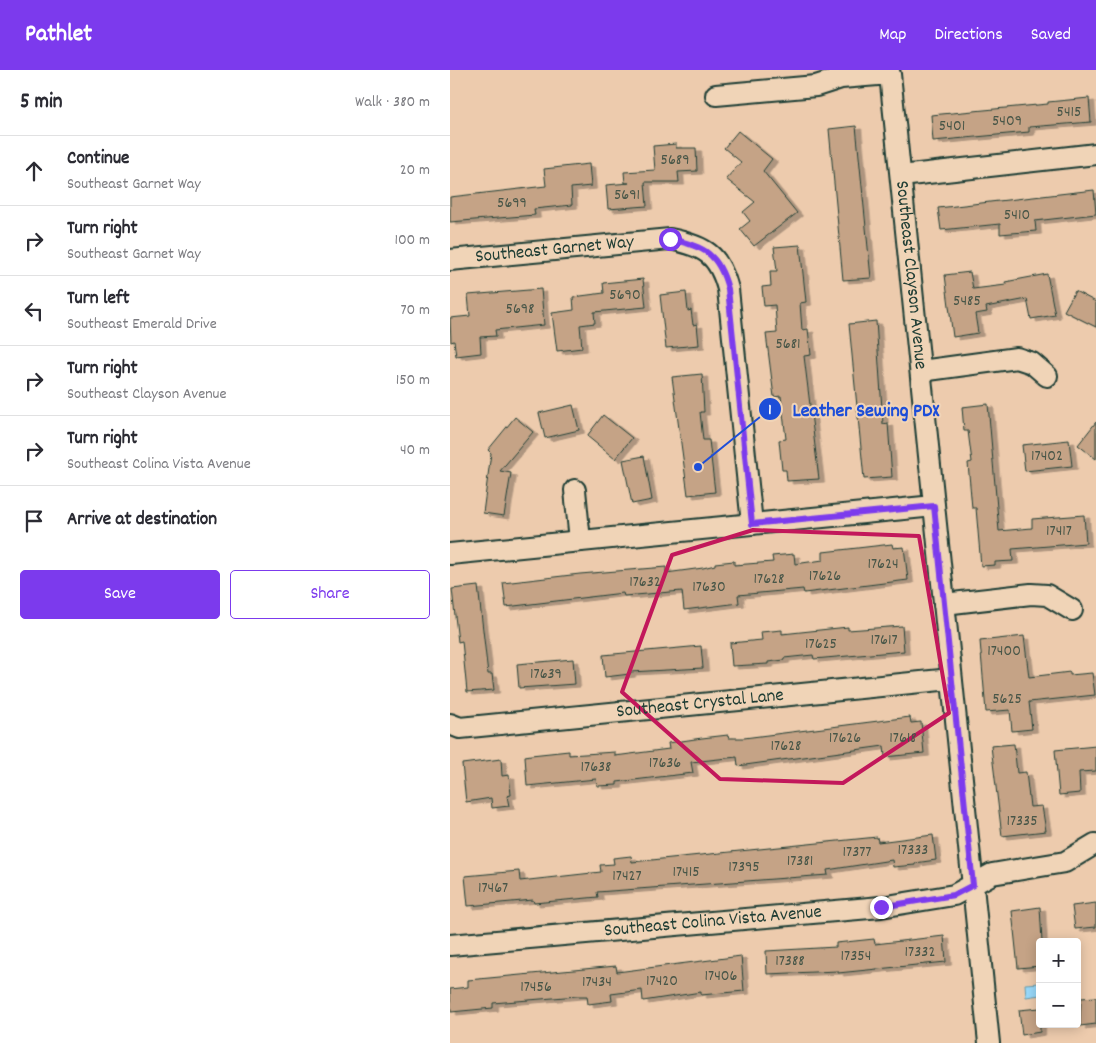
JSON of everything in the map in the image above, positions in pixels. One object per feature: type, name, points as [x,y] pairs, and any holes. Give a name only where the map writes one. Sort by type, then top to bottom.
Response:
[{"type":"street","name":"Southeast Clayson Avenue","points":[[716,95],[816,86],[841,78],[890,74],[989,1043]]},
{"type":"street","points":[[901,176],[1096,154]]},
{"type":"street","name":"Southeast Garnet Way","points":[[450,260],[670,239],[690,243],[708,253],[722,268],[728,289],[752,524]]},
{"type":"street","points":[[920,371],[1017,358],[1032,363],[1047,376]]},
{"type":"street","points":[[575,490],[580,541]]},
{"type":"street","points":[[450,554],[934,506]]},
{"type":"street","points":[[944,604],[1030,594],[1047,596],[1072,610]]},
{"type":"street","name":"Southeast Crystal Lane","points":[[450,724],[460,728],[951,679]]},
{"type":"street","name":"Southeast Colina Vista Avenue","points":[[450,945],[881,907],[954,895],[992,874],[1065,862],[1095,844]]},
{"type":"highlighted area","points":[[753,530],[919,536],[949,713],[843,783],[720,779],[622,692],[672,555]]},
{"type":"water","points":[[1036,983],[1036,996],[1026,997],[1025,984]]},
{"type":"building","points":[[1089,98],[1091,122],[1029,127],[1029,132],[933,141],[931,115],[1048,104],[1048,102]]},
{"type":"building","points":[[856,126],[871,278],[843,280],[829,129]]},
{"type":"building","points":[[738,131],[772,159],[763,171],[797,213],[754,246],[740,229],[750,221],[743,212],[755,202],[726,179],[741,162],[724,148]]},
{"type":"building","points":[[676,144],[676,148],[696,148],[697,171],[678,172],[679,182],[645,182],[647,206],[608,209],[606,185],[629,183],[625,183],[624,172],[655,170],[653,146]]},
{"type":"building","points":[[589,164],[591,186],[571,188],[572,205],[534,209],[535,215],[450,222],[450,197],[546,186],[544,169]]},
{"type":"building","points":[[1094,190],[1096,214],[1035,221],[1036,231],[1000,234],[1000,224],[941,230],[938,208]]},
{"type":"building","points":[[800,245],[806,302],[800,303],[802,330],[808,329],[811,355],[804,356],[819,479],[787,481],[786,470],[782,470],[779,440],[786,439],[781,396],[774,397],[766,334],[777,333],[775,305],[764,306],[762,287],[771,286],[770,271],[777,271],[774,247]]},
{"type":"building","points":[[970,272],[973,289],[1006,285],[1005,282],[1047,274],[1055,315],[1031,319],[1027,299],[986,307],[987,312],[975,314],[978,333],[953,337],[945,275]]},
{"type":"building","points":[[643,279],[646,307],[594,312],[595,323],[580,325],[582,348],[557,351],[552,313],[574,310],[573,297],[604,293],[603,283]]},
{"type":"building","points":[[541,289],[544,325],[495,330],[496,336],[480,337],[481,353],[456,356],[454,341],[451,342],[450,318],[470,316],[468,295]]},
{"type":"building","points":[[1075,291],[1096,302],[1096,327],[1064,311]]},
{"type":"building","points":[[686,292],[688,311],[691,310],[693,325],[697,324],[699,345],[666,348],[660,295]]},
{"type":"building","points":[[876,321],[883,424],[888,423],[892,477],[864,479],[849,324]]},
{"type":"building","points":[[702,374],[704,412],[700,412],[703,440],[709,440],[715,492],[688,495],[672,377]]},
{"type":"building","points":[[988,404],[999,531],[1032,528],[1032,519],[1084,515],[1086,543],[1012,549],[1013,561],[995,562],[995,565],[981,566],[976,508],[972,508],[968,463],[972,462],[968,431],[964,431],[962,407]]},
{"type":"building","points":[[573,405],[579,430],[545,438],[539,413]]},
{"type":"building","points":[[603,415],[632,438],[615,459],[587,436]]},
{"type":"building","points":[[515,417],[533,432],[500,471],[511,473],[504,516],[483,513],[491,453],[488,450]]},
{"type":"building","points":[[1096,422],[1096,459],[1078,445]]},
{"type":"building","points":[[1069,440],[1072,466],[1025,471],[1022,445]]},
{"type":"building","points":[[644,456],[652,500],[632,504],[623,460]]},
{"type":"building","points":[[892,544],[893,548],[904,547],[908,580],[804,593],[803,589],[738,595],[739,603],[684,610],[682,591],[624,596],[623,593],[506,607],[503,583],[666,567],[666,573],[703,568],[715,565],[715,563],[734,561],[734,565],[773,562],[772,556],[794,554],[795,564],[823,560],[823,552]]},
{"type":"building","points":[[478,586],[488,674],[492,674],[494,690],[467,692],[462,641],[458,642],[452,589]]},
{"type":"building","points":[[902,626],[904,651],[814,659],[813,655],[784,658],[784,660],[768,662],[768,664],[732,666],[730,643],[762,640],[761,632],[782,630],[782,634],[848,627],[848,630]]},
{"type":"building","points":[[1024,636],[1029,677],[1070,672],[1070,675],[1092,673],[1095,695],[1029,702],[1032,729],[1012,731],[1010,710],[986,712],[980,641]]},
{"type":"building","points":[[701,646],[703,668],[630,672],[630,674],[605,677],[603,655]]},
{"type":"building","points":[[573,659],[575,684],[519,688],[517,664]]},
{"type":"building","points":[[910,717],[911,723],[921,722],[924,753],[885,757],[884,746],[738,766],[737,757],[691,762],[693,773],[617,782],[617,785],[597,786],[596,779],[527,786],[525,756],[569,751],[569,755],[615,752],[615,756],[669,749],[668,743],[702,738],[728,735],[729,738],[744,738]]},
{"type":"building","points":[[1014,744],[1017,773],[1026,772],[1030,807],[1042,806],[1046,831],[1002,836],[991,746]]},
{"type":"building","points":[[1096,746],[1096,771],[1079,772],[1080,793],[1059,795],[1055,750]]},
{"type":"building","points":[[501,759],[502,776],[509,775],[511,795],[507,796],[509,806],[492,808],[491,798],[466,802],[462,764]]},
{"type":"building","points":[[933,835],[936,860],[915,863],[915,865],[893,867],[892,860],[827,870],[828,875],[597,892],[598,897],[534,903],[533,900],[468,906],[465,876],[519,871],[520,881],[601,872],[600,865],[614,864],[613,858],[631,856],[632,862],[877,837],[878,842]]},
{"type":"building","points":[[1096,903],[1096,927],[1075,929],[1072,906]]},
{"type":"building","points":[[1040,907],[1042,938],[1036,938],[1036,966],[1018,968],[1012,911]]},
{"type":"building","points":[[944,936],[946,962],[838,973],[838,971],[767,974],[766,951],[836,947],[836,943],[874,939],[875,944]]},
{"type":"building","points":[[741,956],[744,991],[701,995],[701,992],[643,1001],[642,990],[611,994],[612,1001],[588,1004],[587,996],[577,996],[493,1003],[493,1008],[451,1012],[450,989],[468,987],[468,980],[616,966],[617,972]]},
{"type":"building","points":[[1096,997],[1096,1024],[1081,1026],[1081,998]]},
{"type":"building","points":[[1036,1008],[1036,1028],[1040,1028],[1040,1032],[1022,1035],[1019,1010]]},
{"type":"place","name":"Leather Sewing PDX","points":[[698,467]]},
{"type":"route","points":[[670,239],[690,243],[708,253],[722,268],[728,289],[752,524],[934,506],[973,885],[954,895],[881,907]]}]
